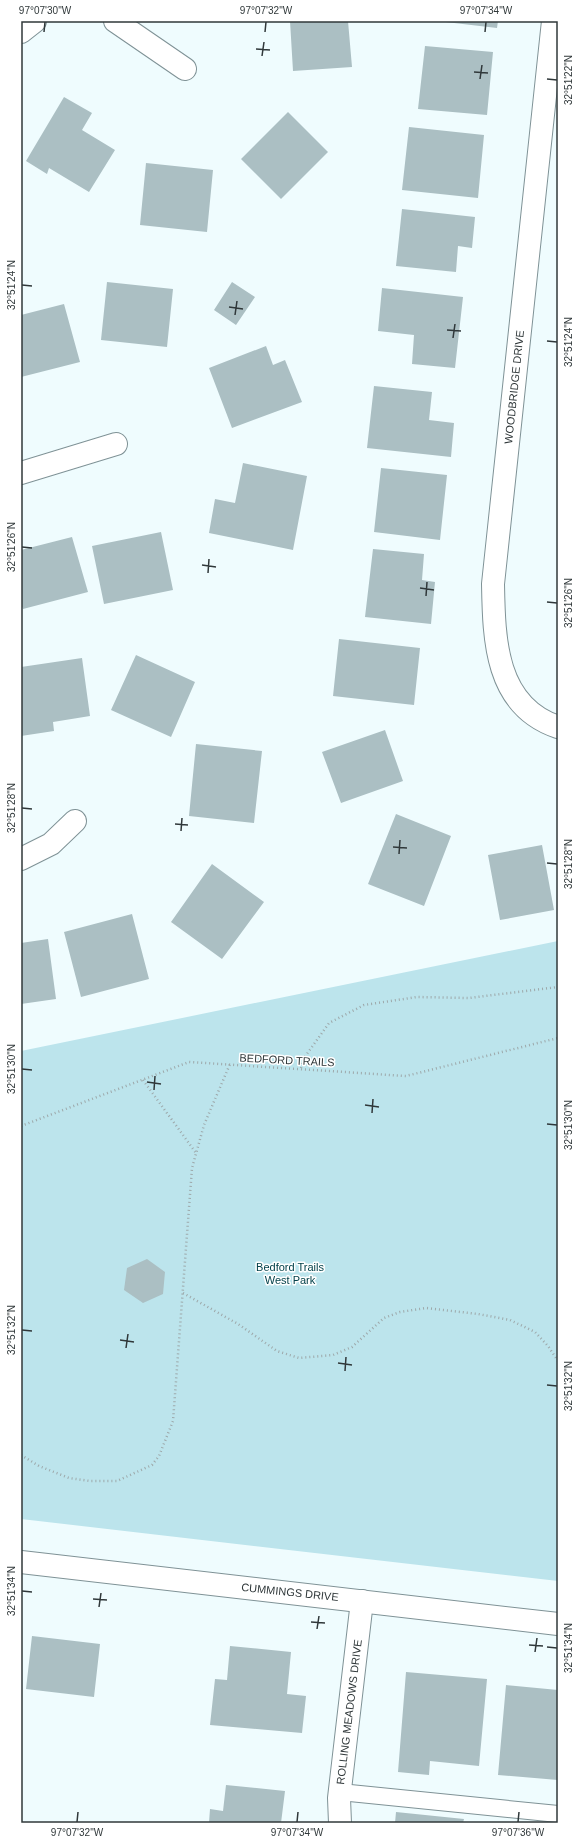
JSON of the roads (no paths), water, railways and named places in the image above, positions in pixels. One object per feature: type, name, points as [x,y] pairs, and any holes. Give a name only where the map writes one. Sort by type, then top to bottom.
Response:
[{"type":"street","points":[[21,32],[35,21]]},
{"type":"street","points":[[115,21],[185,69]]},
{"type":"street","name":"WOODBRIDGE DRIVE","points":[[553,21],[493,584],[494,631],[499,663],[511,689],[528,712],[558,727]]},
{"type":"street","points":[[21,473],[116,444]]},
{"type":"street","points":[[21,859],[51,844],[75,821]]},
{"type":"street","name":"CUMMINGS DRIVE","points":[[21,1562],[558,1624]]},
{"type":"street","name":"ROLLING MEADOWS DRIVE","points":[[340,1823],[340,1792],[362,1601]]},
{"type":"lane","points":[[340,1792],[558,1814]]},
{"type":"park label","name":"Bedford Trails West Park","points":[[290,1273]]}]
